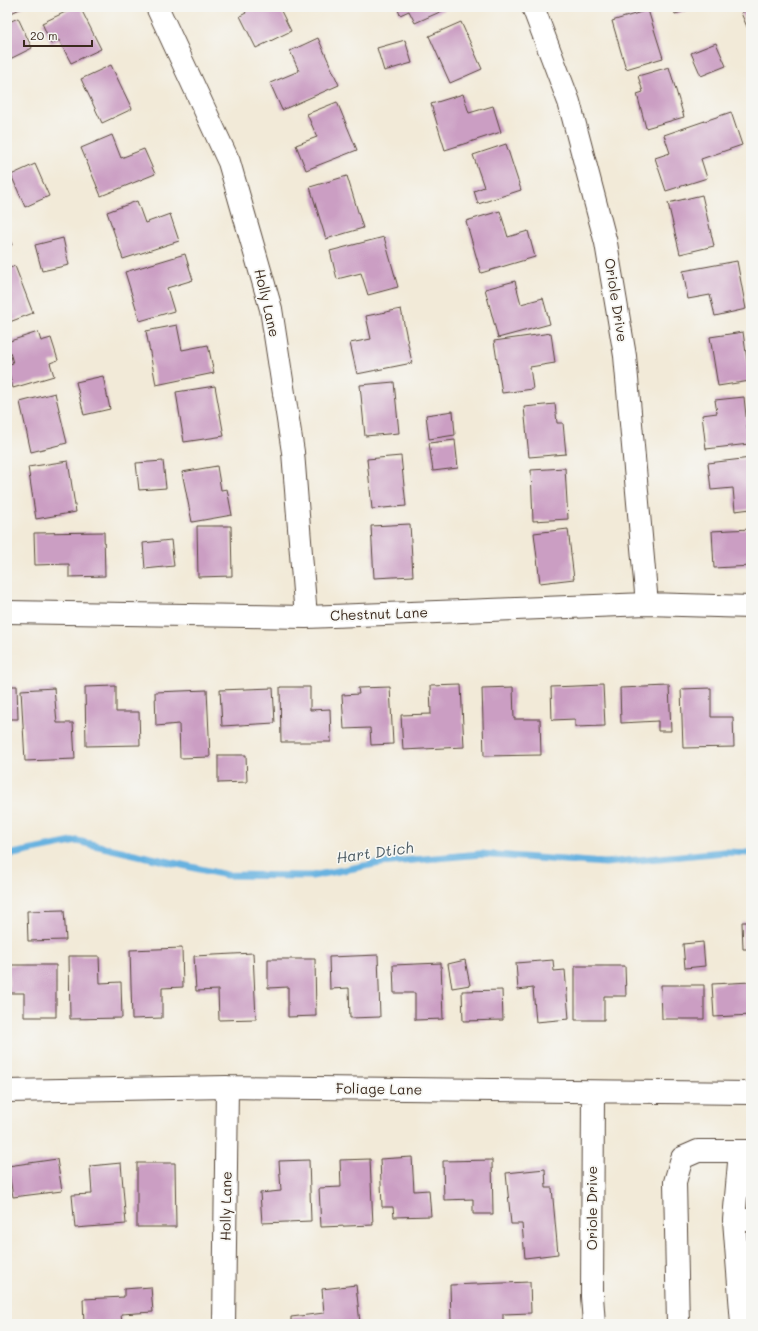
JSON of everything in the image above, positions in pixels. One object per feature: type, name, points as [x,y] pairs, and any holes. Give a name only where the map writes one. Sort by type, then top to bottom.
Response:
[{"type":"street","name":"Holly Lane","points":[[157,7],[229,162],[271,310],[293,452],[306,617]]},
{"type":"street","name":"Oriole Drive","points":[[533,7],[569,102],[606,243],[625,356],[647,604]]},
{"type":"street","name":"Chestnut Lane","points":[[7,612],[306,617],[647,604],[751,607]]},
{"type":"street","name":"Holly Lane","points":[[224,1324],[227,1087]]},
{"type":"street","name":"Foliage Lane","points":[[7,1091],[227,1087],[751,1093]]},
{"type":"street","name":"Oriole Drive","points":[[593,1092],[592,1296],[594,1324]]},
{"type":"street","points":[[678,1324],[675,1182],[682,1158],[698,1151],[746,1151],[742,1220],[742,1324]]},
{"type":"building","points":[[7,7],[24,7],[7,15]]},
{"type":"building","points":[[76,7],[80,7],[101,49],[71,63],[59,40],[51,44],[42,23]]},
{"type":"building","points":[[243,7],[279,7],[291,31],[256,48],[240,16],[246,13]]},
{"type":"building","points":[[397,7],[451,7],[415,23],[409,11],[400,15]]},
{"type":"building","points":[[673,7],[698,7],[675,14]]},
{"type":"building","points":[[751,8],[751,36],[741,13]]},
{"type":"building","points":[[648,10],[663,58],[626,69],[612,21]]},
{"type":"building","points":[[18,18],[32,48],[8,60],[7,23]]},
{"type":"building","points":[[461,22],[482,69],[450,83],[429,36]]},
{"type":"building","points":[[318,38],[339,85],[282,110],[270,83],[299,71],[290,51]]},
{"type":"building","points":[[405,40],[412,63],[384,71],[377,48]]},
{"type":"building","points":[[716,43],[726,66],[701,76],[691,53]]},
{"type":"building","points":[[111,65],[132,109],[102,123],[81,79]]},
{"type":"building","points":[[669,67],[684,117],[646,128],[637,94],[643,92],[638,76]]},
{"type":"building","points":[[463,94],[469,113],[493,106],[501,132],[445,150],[431,104]]},
{"type":"building","points":[[337,102],[357,150],[306,170],[296,145],[317,137],[307,114]]},
{"type":"building","points":[[731,112],[742,145],[701,159],[707,178],[666,191],[655,158],[670,153],[664,135]]},
{"type":"building","points":[[112,135],[121,158],[144,149],[155,174],[101,196],[81,148]]},
{"type":"building","points":[[506,144],[521,190],[478,204],[474,191],[484,187],[473,155]]},
{"type":"building","points":[[35,164],[49,196],[25,207],[11,175]]},
{"type":"building","points":[[347,176],[363,228],[326,239],[310,187]]},
{"type":"building","points":[[702,195],[714,246],[680,254],[668,203]]},
{"type":"building","points":[[137,201],[145,223],[170,214],[179,241],[123,259],[107,212]]},
{"type":"building","points":[[500,211],[508,237],[528,231],[535,257],[481,273],[466,221]]},
{"type":"building","points":[[7,233],[12,245],[7,247]]},
{"type":"building","points":[[384,237],[398,287],[368,295],[361,273],[337,279],[330,251]]},
{"type":"building","points":[[63,238],[69,265],[42,271],[35,245]]},
{"type":"building","points":[[185,254],[193,280],[167,288],[174,311],[140,321],[125,272]]},
{"type":"building","points":[[737,261],[746,309],[715,316],[710,295],[688,299],[683,271]]},
{"type":"building","points":[[15,266],[33,313],[7,323],[7,269]]},
{"type":"building","points":[[515,281],[521,304],[543,298],[550,324],[498,338],[485,289]]},
{"type":"building","points":[[401,309],[412,363],[357,374],[350,343],[371,339],[366,316]]},
{"type":"building","points":[[177,325],[182,350],[208,345],[214,373],[156,385],[146,331]]},
{"type":"building","points":[[38,332],[41,341],[51,338],[58,360],[50,363],[54,376],[13,388],[7,365],[13,363],[7,342]]},
{"type":"building","points":[[743,332],[750,381],[718,386],[710,337]]},
{"type":"building","points":[[551,333],[555,363],[530,367],[533,389],[502,393],[494,341]]},
{"type":"building","points":[[103,376],[110,409],[84,415],[76,382]]},
{"type":"building","points":[[394,382],[399,433],[365,436],[360,385]]},
{"type":"building","points":[[215,386],[224,436],[184,442],[176,392]]},
{"type":"building","points":[[55,393],[67,443],[31,452],[20,402]]},
{"type":"building","points":[[744,397],[749,444],[706,449],[702,415],[717,413],[715,400]]},
{"type":"building","points":[[555,404],[557,423],[563,423],[566,454],[529,457],[524,407]]},
{"type":"building","points":[[453,411],[455,435],[429,439],[426,415]]},
{"type":"building","points":[[455,440],[458,468],[433,471],[429,443]]},
{"type":"building","points":[[401,456],[406,506],[372,509],[367,459]]},
{"type":"building","points":[[751,458],[751,509],[735,511],[733,488],[711,490],[708,463]]},
{"type":"building","points":[[68,461],[76,512],[36,519],[28,467]]},
{"type":"building","points":[[163,461],[166,488],[139,490],[136,463]]},
{"type":"building","points":[[217,466],[221,490],[227,489],[232,515],[192,522],[182,472]]},
{"type":"building","points":[[565,468],[568,519],[533,521],[531,470]]},
{"type":"building","points":[[410,524],[413,576],[374,578],[371,526]]},
{"type":"building","points":[[197,526],[231,526],[232,576],[198,577]]},
{"type":"building","points":[[568,529],[574,579],[540,583],[534,533]]},
{"type":"building","points":[[751,529],[751,566],[714,568],[712,531]]},
{"type":"building","points":[[104,532],[105,576],[69,577],[69,564],[35,565],[34,533]]},
{"type":"building","points":[[171,540],[174,566],[145,569],[143,543]]},
{"type":"building","points":[[461,685],[464,747],[403,750],[401,715],[431,714],[430,686]]},
{"type":"building","points":[[603,685],[605,726],[575,727],[575,719],[552,720],[551,687]]},
{"type":"building","points":[[7,686],[17,686],[18,719],[7,719]]},
{"type":"building","points":[[116,686],[116,712],[139,712],[140,745],[86,746],[85,687]]},
{"type":"building","points":[[669,686],[671,731],[658,731],[658,721],[621,723],[620,688]]},
{"type":"building","points":[[280,687],[310,687],[310,710],[330,709],[331,742],[281,742]]},
{"type":"building","points":[[390,687],[393,744],[371,745],[370,728],[344,729],[342,695],[359,694],[358,688]]},
{"type":"building","points":[[513,687],[514,719],[540,719],[541,755],[484,756],[482,688]]},
{"type":"building","points":[[54,688],[57,723],[73,723],[75,759],[25,761],[21,690]]},
{"type":"building","points":[[273,688],[275,723],[222,726],[220,690]]},
{"type":"building","points":[[711,688],[711,717],[733,717],[734,747],[683,748],[681,689]]},
{"type":"building","points":[[207,690],[210,757],[180,758],[179,724],[156,726],[155,692]]},
{"type":"building","points":[[218,755],[246,755],[247,782],[218,783]]},
{"type":"building","points":[[64,910],[66,940],[28,941],[27,911]]},
{"type":"building","points":[[742,922],[751,922],[751,949],[743,949]]},
{"type":"building","points":[[703,942],[705,966],[685,968],[683,944]]},
{"type":"building","points":[[182,948],[183,987],[162,988],[162,1018],[132,1019],[130,950]]},
{"type":"building","points":[[253,953],[256,1019],[219,1020],[218,990],[196,991],[194,956]]},
{"type":"building","points":[[378,955],[380,1017],[350,1018],[349,988],[330,989],[329,957]]},
{"type":"building","points":[[69,956],[99,956],[100,983],[121,982],[122,1018],[70,1019]]},
{"type":"building","points":[[268,959],[315,959],[316,1016],[288,1017],[288,987],[268,988]]},
{"type":"building","points":[[465,960],[470,985],[452,988],[448,964]]},
{"type":"building","points":[[553,960],[554,971],[565,970],[569,1019],[536,1022],[533,988],[518,990],[516,963]]},
{"type":"building","points":[[441,963],[443,1019],[415,1020],[415,993],[394,993],[393,965]]},
{"type":"building","points":[[9,965],[56,965],[56,1017],[24,1017],[24,993],[9,993]]},
{"type":"building","points":[[575,966],[625,966],[626,996],[604,996],[604,1020],[575,1020]]},
{"type":"building","points":[[751,982],[751,1015],[714,1017],[712,984]]},
{"type":"building","points":[[661,985],[704,985],[704,1019],[662,1019]]},
{"type":"building","points":[[502,990],[503,1020],[463,1021],[462,991]]},
{"type":"building","points":[[412,1157],[414,1191],[429,1190],[431,1216],[394,1217],[393,1207],[382,1207],[380,1159]]},
{"type":"building","points":[[57,1159],[62,1191],[13,1197],[8,1166]]},
{"type":"building","points":[[370,1159],[373,1225],[321,1227],[319,1188],[341,1187],[340,1160]]},
{"type":"building","points":[[309,1160],[311,1221],[262,1223],[260,1193],[281,1191],[279,1161]]},
{"type":"building","points":[[492,1160],[493,1214],[473,1214],[473,1199],[444,1200],[443,1161]]},
{"type":"building","points":[[121,1163],[126,1224],[75,1228],[72,1195],[92,1194],[90,1166]]},
{"type":"building","points":[[137,1163],[175,1163],[176,1227],[137,1227]]},
{"type":"building","points":[[545,1169],[546,1188],[552,1188],[558,1254],[525,1258],[522,1224],[511,1224],[506,1173]]},
{"type":"building","points":[[530,1282],[531,1313],[503,1314],[503,1324],[471,1324],[471,1320],[451,1321],[450,1285]]},
{"type":"building","points":[[356,1285],[360,1324],[291,1324],[291,1317],[324,1313],[322,1289]]},
{"type":"building","points":[[151,1287],[153,1312],[121,1314],[122,1324],[84,1324],[83,1299],[124,1297],[124,1289]]},
{"type":"waterway","name":"Hart Dtich","points":[[7,854],[77,841],[226,875],[312,876],[380,863],[481,854],[605,863],[724,852],[751,853]]}]
